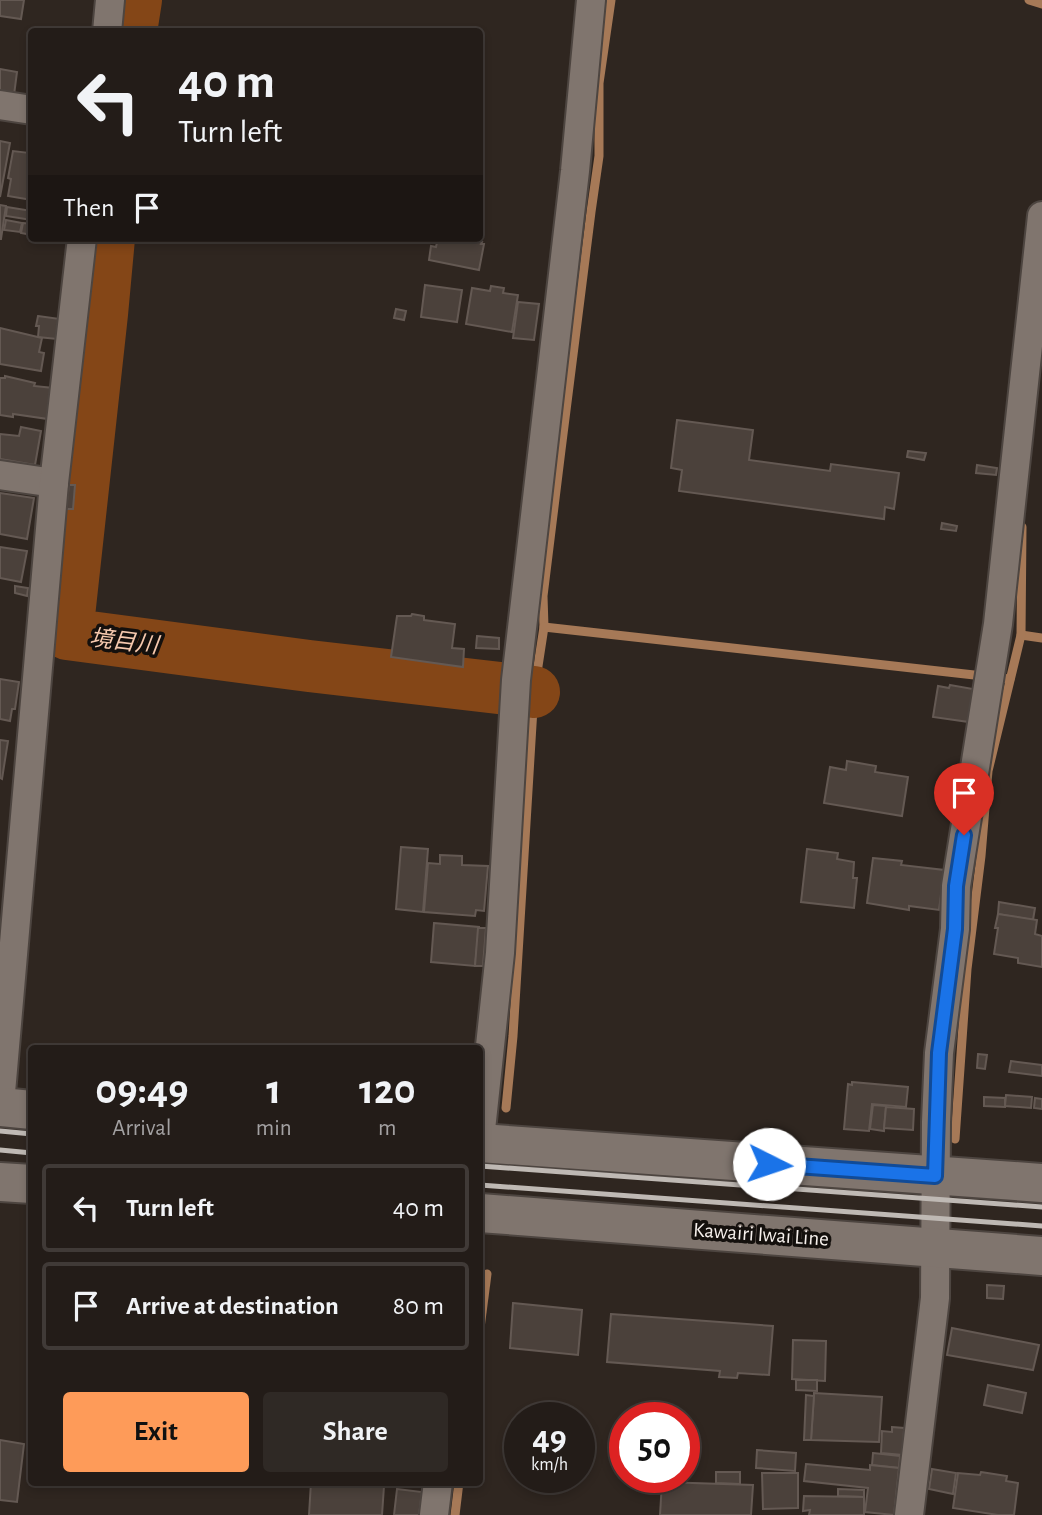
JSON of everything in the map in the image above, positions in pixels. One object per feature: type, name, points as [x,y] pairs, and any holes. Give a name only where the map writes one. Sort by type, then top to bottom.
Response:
[{"type":"main road","points":[[0,1106],[28,1110]]},
{"type":"main road","points":[[483,1141],[1042,1183]]},
{"type":"main road","points":[[0,1182],[28,1184]]},
{"type":"main road","name":"Kawairi Iwai Line","points":[[483,1213],[1042,1256]]},
{"type":"street","points":[[107,28],[110,0]]},
{"type":"street","points":[[483,1113],[500,953],[515,690],[575,171],[591,0]]},
{"type":"street","points":[[0,105],[28,109]]},
{"type":"street","points":[[909,1515],[935,1298],[939,1053],[955,929],[956,886],[991,675],[1033,382],[1042,216]]},
{"type":"street","points":[[0,1106],[11,854],[82,242]]},
{"type":"street","points":[[0,475],[54,483]]},
{"type":"street","points":[[435,1515],[438,1486]]},
{"type":"building","points":[[0,0],[24,0],[21,19],[0,16]]},
{"type":"building","points":[[0,69],[17,72],[14,95],[0,93]]},
{"type":"building","points":[[0,141],[10,143],[0,197]]},
{"type":"building","points":[[13,151],[28,153],[28,199],[8,196]]},
{"type":"building","points":[[0,205],[6,206],[1,239],[0,239]]},
{"type":"building","points":[[7,207],[28,210],[28,219],[6,216]]},
{"type":"building","points":[[6,220],[22,223],[20,232],[4,230]]},
{"type":"building","points":[[23,223],[28,224],[28,234],[21,233]]},
{"type":"building","points":[[437,242],[482,242],[481,244],[484,244],[479,270],[429,260],[431,246],[436,247]]},
{"type":"building","points":[[425,285],[462,290],[457,322],[421,317]]},
{"type":"building","points":[[491,286],[504,288],[503,293],[518,295],[512,332],[466,324],[472,288],[490,291]]},
{"type":"building","points":[[518,302],[539,304],[534,340],[513,338]]},
{"type":"building","points":[[396,309],[406,311],[404,320],[394,318]]},
{"type":"building","points":[[38,316],[60,319],[57,339],[38,337]]},
{"type":"building","points":[[0,328],[42,338],[39,352],[44,353],[41,371],[0,364]]},
{"type":"building","points":[[5,376],[35,383],[34,386],[53,388],[48,419],[0,415],[0,378]]},
{"type":"building","points":[[677,420],[753,430],[749,460],[830,471],[831,464],[899,473],[894,509],[885,507],[884,519],[679,491],[682,470],[671,468]]},
{"type":"building","points":[[21,427],[41,431],[35,465],[0,459],[0,434],[19,436]]},
{"type":"building","points":[[908,451],[926,453],[924,460],[907,457]]},
{"type":"building","points":[[977,465],[997,468],[996,475],[976,473]]},
{"type":"building","points":[[69,485],[75,485],[73,509],[66,509]]},
{"type":"building","points":[[0,493],[34,498],[27,539],[0,534]]},
{"type":"building","points":[[942,523],[957,526],[956,531],[941,529]]},
{"type":"building","points":[[0,547],[27,551],[21,582],[0,578]]},
{"type":"building","points":[[15,586],[28,588],[27,596],[15,593]]},
{"type":"building","points":[[397,616],[424,616],[424,620],[455,624],[452,648],[464,649],[463,667],[391,657]]},
{"type":"building","points":[[477,636],[499,638],[499,649],[476,648]]},
{"type":"building","points":[[0,679],[19,682],[15,709],[12,709],[10,721],[0,719]]},
{"type":"building","points":[[950,685],[973,689],[969,722],[933,717],[938,686],[949,688]]},
{"type":"building","points":[[0,740],[8,741],[2,779],[0,778]]},
{"type":"building","points":[[847,761],[876,766],[875,772],[908,777],[902,816],[824,803],[830,767],[846,770]]},
{"type":"building","points":[[401,847],[428,849],[423,912],[396,909]]},
{"type":"building","points":[[807,849],[838,853],[837,859],[854,862],[853,878],[857,878],[854,908],[801,902]]},
{"type":"building","points":[[440,855],[462,856],[462,865],[488,866],[484,911],[476,910],[475,916],[424,912],[428,863],[440,864]]},
{"type":"building","points":[[873,858],[902,861],[901,865],[944,870],[939,910],[909,906],[909,910],[867,903]]},
{"type":"building","points":[[999,902],[1035,908],[1033,920],[998,914]]},
{"type":"building","points":[[998,914],[1037,920],[1035,934],[1042,936],[1042,967],[1018,963],[1018,958],[994,954]]},
{"type":"building","points":[[434,923],[479,927],[475,966],[431,962]]},
{"type":"building","points":[[478,928],[486,928],[483,966],[475,966]]},
{"type":"building","points":[[978,1054],[987,1055],[985,1069],[977,1068]]},
{"type":"building","points":[[1011,1061],[1042,1065],[1042,1076],[1009,1072]]},
{"type":"building","points":[[852,1082],[908,1087],[906,1107],[872,1104],[869,1131],[844,1129],[848,1084],[852,1085]]},
{"type":"building","points":[[1006,1095],[1032,1097],[1031,1108],[1005,1106]]},
{"type":"building","points":[[984,1097],[1005,1098],[1005,1107],[984,1106]]},
{"type":"building","points":[[1035,1098],[1042,1099],[1042,1109],[1034,1108]]},
{"type":"building","points":[[873,1105],[886,1106],[884,1131],[870,1129]]},
{"type":"building","points":[[886,1107],[914,1109],[913,1130],[884,1128]]},
{"type":"building","points":[[987,1285],[1004,1286],[1003,1299],[987,1298]]},
{"type":"building","points":[[513,1303],[582,1310],[578,1355],[510,1348]]},
{"type":"building","points":[[611,1314],[773,1326],[769,1375],[738,1373],[737,1378],[719,1377],[720,1371],[607,1362]]},
{"type":"building","points":[[952,1328],[1039,1345],[1033,1370],[947,1355]]},
{"type":"building","points":[[793,1340],[826,1341],[825,1381],[792,1379]]},
{"type":"building","points":[[796,1380],[817,1380],[817,1391],[796,1390]]},
{"type":"building","points":[[988,1385],[1026,1393],[1022,1413],[984,1405]]},
{"type":"building","points":[[814,1393],[882,1397],[879,1442],[811,1440]]},
{"type":"building","points":[[806,1395],[814,1396],[811,1440],[804,1440]]},
{"type":"building","points":[[892,1427],[904,1428],[903,1455],[881,1453],[882,1431],[892,1432]]},
{"type":"building","points":[[0,1440],[24,1444],[17,1502],[0,1500]]},
{"type":"building","points":[[757,1450],[796,1453],[795,1471],[756,1468]]},
{"type":"building","points":[[873,1453],[900,1456],[899,1468],[872,1465]]},
{"type":"building","points":[[806,1464],[870,1470],[870,1465],[899,1468],[894,1515],[865,1512],[868,1488],[804,1481]]},
{"type":"building","points":[[932,1469],[956,1473],[953,1494],[929,1489]]},
{"type":"building","points":[[716,1472],[740,1472],[740,1484],[716,1483]]},
{"type":"building","points":[[981,1472],[1007,1476],[1006,1481],[1018,1483],[1014,1515],[953,1508],[958,1473],[980,1475]]},
{"type":"building","points":[[762,1473],[798,1473],[798,1508],[763,1509]]},
{"type":"building","points":[[700,1483],[753,1485],[751,1515],[660,1515],[661,1493],[700,1493]]},
{"type":"building","points":[[311,1486],[384,1486],[382,1515],[309,1515]]},
{"type":"building","points":[[397,1489],[422,1492],[419,1515],[394,1515]]},
{"type":"building","points":[[838,1489],[864,1490],[864,1497],[838,1496]]},
{"type":"building","points":[[804,1496],[864,1497],[864,1515],[809,1515],[810,1510],[803,1511]]},
{"type":"waterway","name":"境目川","points":[[132,28],[136,0]]},
{"type":"waterway","points":[[544,627],[543,596],[599,156],[599,83],[611,0]]},
{"type":"waterway","points":[[1029,0],[1042,4]]},
{"type":"waterway","name":"境目川","points":[[109,242],[67,634],[534,692]]},
{"type":"waterway","points":[[955,1139],[967,969],[988,771],[1021,635],[1022,527]]},
{"type":"waterway","points":[[506,1108],[513,1036],[534,692],[544,627],[1010,679]]},
{"type":"waterway","points":[[1021,635],[1042,638]]},
{"type":"waterway","points":[[483,1305],[487,1274]]},
{"type":"waterway","points":[[455,1515],[459,1486]]},
{"type":"railway","points":[[0,1131],[28,1134]]},
{"type":"railway","points":[[0,1150],[28,1153]]},
{"type":"railway","points":[[483,1166],[1042,1207]]},
{"type":"railway","points":[[483,1185],[1042,1226]]},
{"type":"route","points":[[769,1164],[935,1176],[939,1053],[955,929],[956,886],[964,835]]}]
